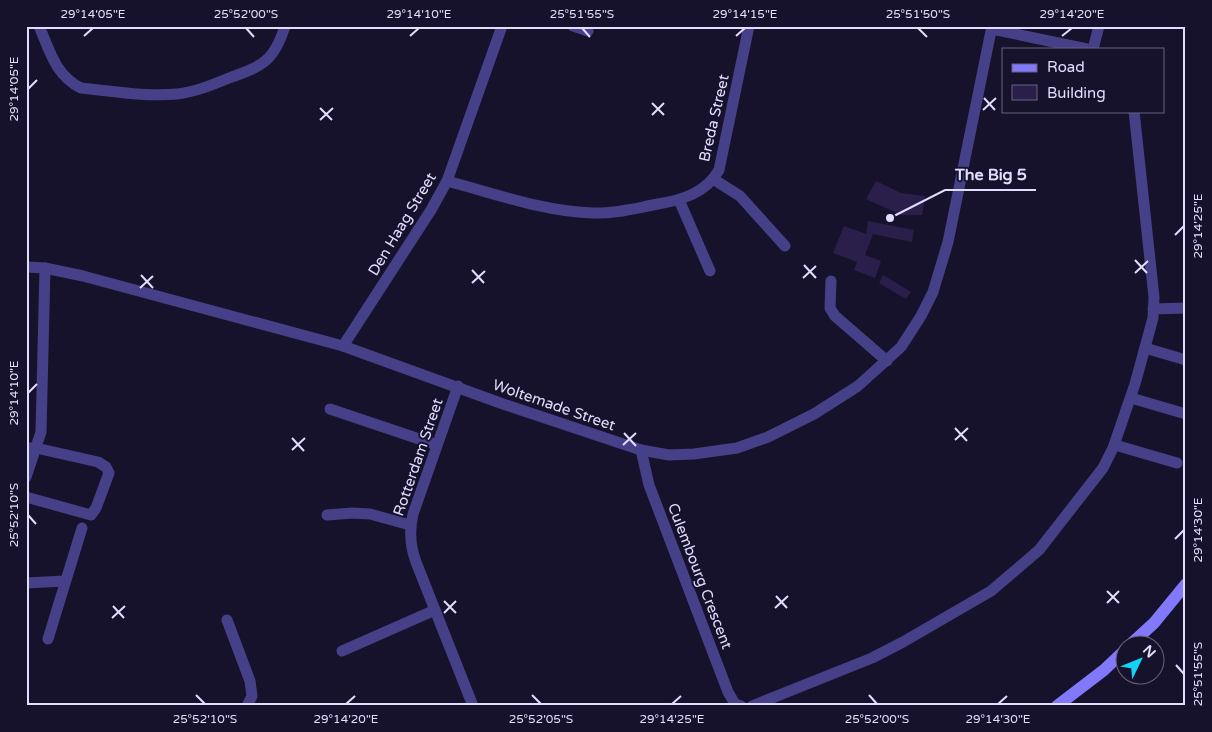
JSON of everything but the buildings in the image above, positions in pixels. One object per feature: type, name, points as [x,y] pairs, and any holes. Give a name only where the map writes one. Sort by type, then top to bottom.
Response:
[{"type":"main road","points":[[1142,634],[1154,623],[1186,584]]},
{"type":"main road","points":[[1057,706],[1114,660]]},
{"type":"street","points":[[39,26],[58,70],[70,82],[81,88],[160,94],[178,94],[195,91],[252,70],[268,60],[274,52],[285,26]]},
{"type":"street","name":"Den Haag Street","points":[[343,346],[432,210],[447,182],[502,26]]},
{"type":"street","points":[[573,26],[588,31]]},
{"type":"street","name":"Breda Street","points":[[447,182],[544,206],[592,213],[617,212],[679,200],[703,189],[713,180],[723,154],[749,26]]},
{"type":"street","points":[[1093,48],[1099,26]]},
{"type":"street","points":[[992,28],[1082,48]]},
{"type":"street","name":"Woltemade Street","points":[[26,267],[45,268],[108,282],[343,346],[458,386],[503,404],[641,450],[668,455],[694,454],[737,448],[768,437],[814,414],[851,390],[901,347],[921,316],[935,285],[954,216],[992,28]]},
{"type":"street","points":[[752,706],[872,658],[948,617],[991,590],[1028,560],[1052,535],[1103,468],[1115,445],[1153,318],[1152,274],[1134,112]]},
{"type":"street","points":[[713,180],[740,196],[785,246]]},
{"type":"street","points":[[679,200],[710,271]]},
{"type":"street","points":[[26,477],[31,448],[41,424],[45,268]]},
{"type":"street","points":[[831,281],[830,308],[835,316],[887,360]]},
{"type":"street","points":[[1153,309],[1186,308]]},
{"type":"street","points":[[1145,348],[1186,360]]},
{"type":"street","name":"Rotterdam Street","points":[[458,386],[412,514],[410,525],[411,548],[473,706]]},
{"type":"street","points":[[1130,398],[1186,414]]},
{"type":"street","points":[[330,409],[438,445]]},
{"type":"street","points":[[1115,445],[1177,463]]},
{"type":"street","points":[[26,497],[91,515],[96,508],[109,476],[106,467],[98,462],[31,448]]},
{"type":"street","name":"Culembourg Crescent","points":[[641,450],[649,485],[728,692],[737,705]]},
{"type":"street","points":[[327,515],[370,514],[410,525]]},
{"type":"street","points":[[48,639],[82,528]]},
{"type":"street","points":[[26,583],[66,581]]},
{"type":"street","points":[[342,651],[435,610]]},
{"type":"street","points":[[227,620],[250,681],[252,696],[247,706]]},
{"type":"place","name":"The Big 5","points":[[890,218]]}]
